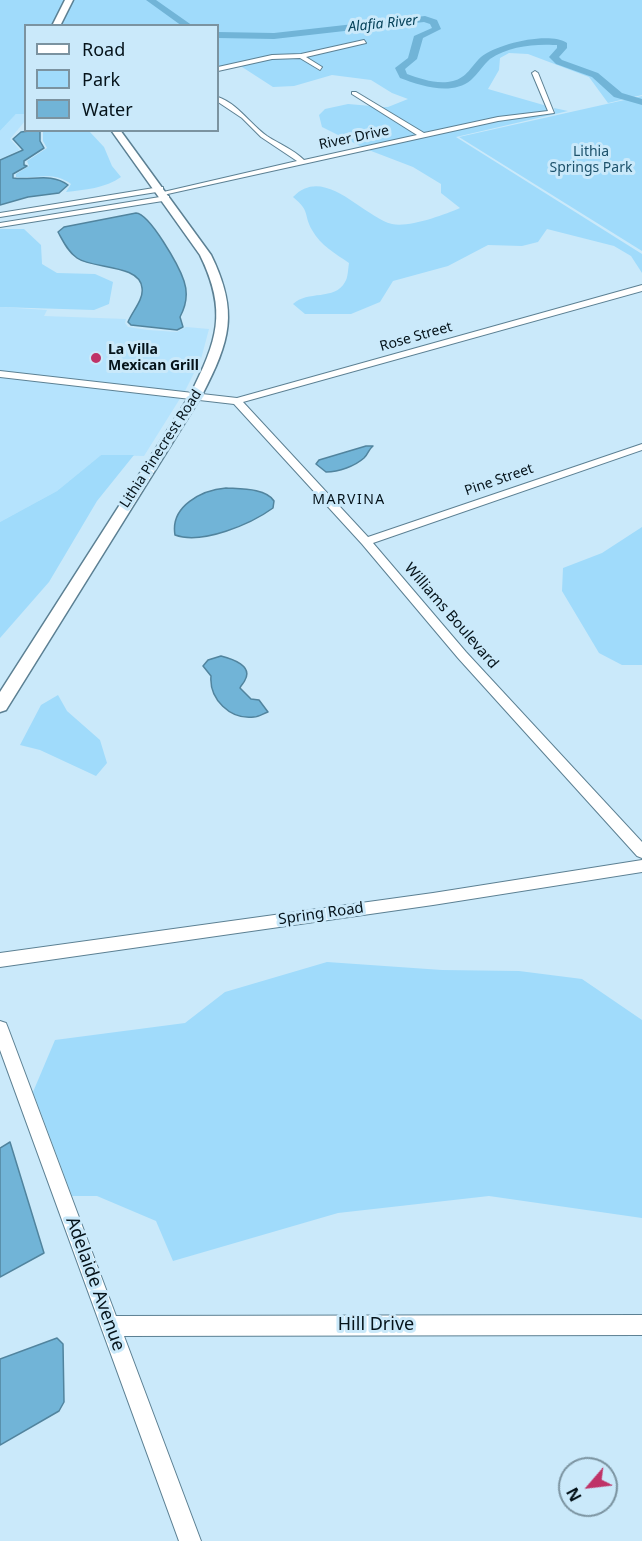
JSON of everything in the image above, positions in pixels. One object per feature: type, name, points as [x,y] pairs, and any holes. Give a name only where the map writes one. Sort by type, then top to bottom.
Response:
[{"type":"main road","points":[[57,24],[69,0]]},
{"type":"main road","name":"Lithia Pinecrest Road","points":[[111,132],[160,194]]},
{"type":"main road","name":"Lithia Pinecrest Road","points":[[0,706],[118,516],[139,487],[192,395],[209,346],[215,313],[214,295],[202,259],[117,132]]},
{"type":"street","points":[[219,69],[272,57],[301,56],[364,42]]},
{"type":"street","points":[[301,56],[320,68]]},
{"type":"street","name":"River Drive","points":[[160,194],[498,119],[552,112],[535,73]]},
{"type":"street","points":[[354,93],[423,136]]},
{"type":"street","points":[[219,100],[232,111],[244,117],[262,136],[286,149],[303,162]]},
{"type":"street","points":[[0,215],[160,194]]},
{"type":"street","points":[[0,225],[160,194]]},
{"type":"street","name":"Rose Street","points":[[0,374],[237,401],[642,288]]},
{"type":"street","name":"Williams Boulevard","points":[[237,401],[366,542],[462,655],[642,852]]},
{"type":"street","name":"Pine Street","points":[[366,542],[642,447]]},
{"type":"street","name":"Spring Road","points":[[0,960],[433,899],[642,866]]},
{"type":"street","name":"Adelaide Avenue","points":[[0,1028],[190,1541]]},
{"type":"street","name":"Hill Drive","points":[[111,1326],[642,1324]]},
{"type":"shaded area","points":[[16,114],[24,114],[24,122],[10,139],[20,150],[0,159],[0,131]]},
{"type":"shaded area","points":[[0,307],[47,310],[44,316],[126,319],[125,323],[128,327],[148,330],[177,332],[186,327],[209,329],[201,359],[184,393],[0,371]]},
{"type":"shaded area","points":[[0,377],[181,397],[144,456],[101,455],[57,491],[0,522]]},
{"type":"green space","points":[[0,0],[66,0],[54,24],[24,24],[24,114],[16,114],[0,131]]},
{"type":"green space","points":[[71,0],[642,0],[642,95],[608,103],[589,77],[528,54],[509,53],[500,58],[499,70],[488,89],[547,106],[549,112],[496,118],[424,134],[380,107],[388,107],[408,99],[392,93],[371,80],[332,75],[294,86],[273,87],[239,65],[273,58],[299,57],[318,70],[323,69],[305,56],[366,41],[343,44],[300,55],[271,56],[219,68],[219,24],[60,24]]},
{"type":"green space","name":"Lithia Springs Park","points":[[642,96],[642,251],[459,137],[620,101]]},
{"type":"green space","points":[[348,104],[371,106],[419,135],[362,147],[322,127],[319,115],[325,109]]},
{"type":"green space","points":[[554,108],[568,111],[456,137],[642,254],[642,273],[631,256],[614,246],[547,229],[538,242],[522,246],[488,245],[448,266],[393,281],[380,302],[351,314],[305,314],[293,304],[306,297],[328,294],[340,288],[347,278],[349,263],[319,240],[309,225],[305,210],[293,197],[305,188],[317,186],[343,195],[380,219],[392,224],[416,223],[436,217],[460,208],[441,193],[441,184],[413,167],[366,149],[499,120],[555,113]]},
{"type":"green space","points":[[43,132],[90,132],[104,147],[112,166],[121,177],[102,186],[66,192],[71,184],[57,177],[16,177],[16,174],[29,166],[27,161],[47,148],[43,141]]},
{"type":"green space","points":[[0,229],[24,229],[41,245],[42,264],[57,273],[95,274],[113,282],[109,304],[94,310],[0,307]]},
{"type":"green space","points":[[101,455],[134,455],[97,501],[49,582],[0,638],[0,522],[57,491]]},
{"type":"green space","points":[[642,527],[642,665],[622,665],[599,653],[562,591],[563,568],[602,553]]},
{"type":"green space","points":[[58,695],[67,711],[100,740],[107,763],[96,776],[40,750],[20,745],[41,705]]},
{"type":"green space","points":[[327,962],[442,970],[519,971],[582,979],[642,1020],[642,1218],[489,1196],[338,1213],[173,1261],[156,1221],[97,1196],[72,1196],[33,1092],[55,1040],[185,1023],[225,992]]},
{"type":"water","points":[[21,132],[40,132],[40,141],[44,148],[24,161],[24,165],[27,166],[13,174],[13,178],[48,178],[68,185],[59,193],[28,197],[0,205],[0,160],[23,150],[13,139]]},
{"type":"water","points":[[136,213],[149,222],[156,231],[184,281],[186,299],[180,317],[183,327],[177,330],[131,325],[128,322],[140,301],[142,292],[139,280],[125,271],[77,258],[68,250],[58,232],[64,227]]},
{"type":"water","points":[[373,446],[364,458],[346,468],[326,472],[316,464],[319,460]]},
{"type":"water","points":[[226,488],[252,490],[265,494],[274,501],[273,508],[239,526],[212,535],[186,537],[175,535],[177,516],[190,501],[207,492]]},
{"type":"water","points":[[221,656],[236,661],[244,667],[247,675],[240,688],[251,699],[259,700],[268,712],[256,717],[245,717],[229,711],[217,700],[211,684],[211,676],[203,666],[208,660]]},
{"type":"water","points":[[10,1142],[44,1253],[0,1277],[0,1148]]},
{"type":"water","points":[[57,1338],[63,1344],[64,1402],[59,1411],[0,1445],[0,1359]]},
{"type":"waterway","name":"Alafia River","points":[[150,0],[186,24]]},
{"type":"waterway","name":"Alafia River","points":[[219,35],[274,36],[425,19],[434,22],[437,29],[419,36],[412,59],[400,68],[403,76],[428,84],[455,84],[470,76],[489,56],[507,48],[525,43],[553,42],[562,43],[562,48],[554,57],[559,62],[595,75],[618,95],[642,102]]},
{"type":"place","name":"La Villa Mexican Grill","points":[[96,358]]},
{"type":"district","name":"MARVINA","points":[[349,500]]}]
